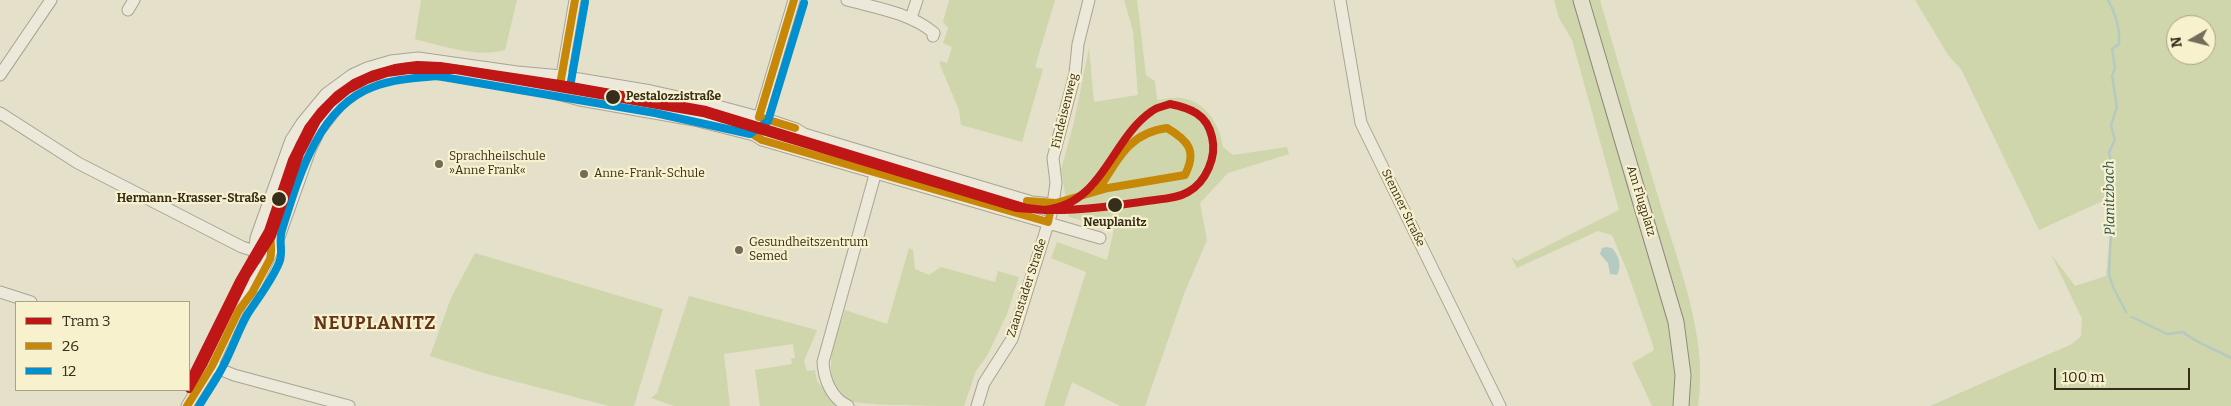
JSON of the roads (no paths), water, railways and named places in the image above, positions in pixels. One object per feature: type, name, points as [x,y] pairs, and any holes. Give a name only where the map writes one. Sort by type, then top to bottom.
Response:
[{"type":"main road","name":"Am Flugplatz","points":[[1581,0],[1676,322],[1683,375],[1681,406]]},
{"type":"street","points":[[0,75],[51,0]]},
{"type":"street","points":[[559,93],[575,0]]},
{"type":"street","points":[[754,135],[794,0]]},
{"type":"street","points":[[847,0],[911,18],[924,24],[934,33],[933,36]]},
{"type":"street","points":[[911,18],[917,0]]},
{"type":"street","name":"Findeisenweg","points":[[1048,222],[1056,182],[1053,158],[1075,74],[1078,44],[1089,0]]},
{"type":"street","name":"Stenner Straße","points":[[1340,0],[1361,122],[1500,406]]},
{"type":"street","points":[[187,406],[212,366],[239,310],[253,274],[256,238],[291,140],[302,122],[326,94],[352,75],[381,63],[418,58],[516,72],[561,76],[650,90],[759,117],[796,129],[804,134],[880,157],[1032,202],[1052,204]]},
{"type":"street","points":[[239,310],[252,294],[270,259],[315,138],[340,104],[364,87],[401,74],[456,75],[559,93],[569,98],[694,120],[754,135],[762,140],[818,155],[876,174],[1100,238]]},
{"type":"street","points":[[0,112],[78,163],[190,222],[242,247],[256,250],[270,259]]},
{"type":"street","points":[[848,406],[836,397],[830,389],[823,362],[880,157]]},
{"type":"street","name":"Zaanstader Straße","points":[[977,406],[984,383],[1012,339],[1033,277],[1048,222]]},
{"type":"street","points":[[0,292],[28,301]]},
{"type":"street","points":[[212,366],[234,375],[349,406]]},
{"type":"waterway","name":"Planitzbach","points":[[2108,0],[2117,22],[2119,33],[2119,44],[2112,49],[2115,68],[2112,76],[2117,107],[2111,125],[2115,140],[2109,152],[2111,163],[2107,191],[2112,210],[2109,274],[2113,287],[2126,312]]},
{"type":"waterway","name":"Planitzbach","points":[[2132,317],[2167,334],[2183,332],[2231,358]]},
{"type":"tram line","name":"3","points":[[190,380],[239,281],[268,231],[292,160],[308,128],[337,95],[354,83],[374,74],[395,68],[417,65],[440,66],[560,84],[706,110],[1027,208],[1045,210]]},
{"type":"tram line","name":"3","points":[[190,387],[247,275],[272,236],[300,154],[317,121],[331,104],[348,90],[367,80],[387,73],[409,70],[456,70],[703,113],[1016,208],[1045,210]]},
{"type":"tram line","name":"3","points":[[1170,104],[1197,113],[1210,129],[1213,145],[1211,161],[1205,175],[1194,188],[1178,196],[1168,198],[1096,208],[1045,210],[1065,205],[1081,196],[1105,169],[1138,123],[1154,110],[1170,104]]},
{"type":"place","name":"Pestalozzistraße","points":[[613,97]]},
{"type":"place","name":"Sprachheilschule »Anne Frank«","points":[[439,164]]},
{"type":"place","name":"Anne-Frank-Schule","points":[[584,174]]},
{"type":"place","name":"Hermann-Krasser-Straße","points":[[279,199]]},
{"type":"place","name":"Neuplanitz","points":[[1115,205]]},
{"type":"place","name":"Gesundheitszentrum Semed","points":[[739,250]]},
{"type":"district","name":"NEUPLANITZ","points":[[375,324]]}]
